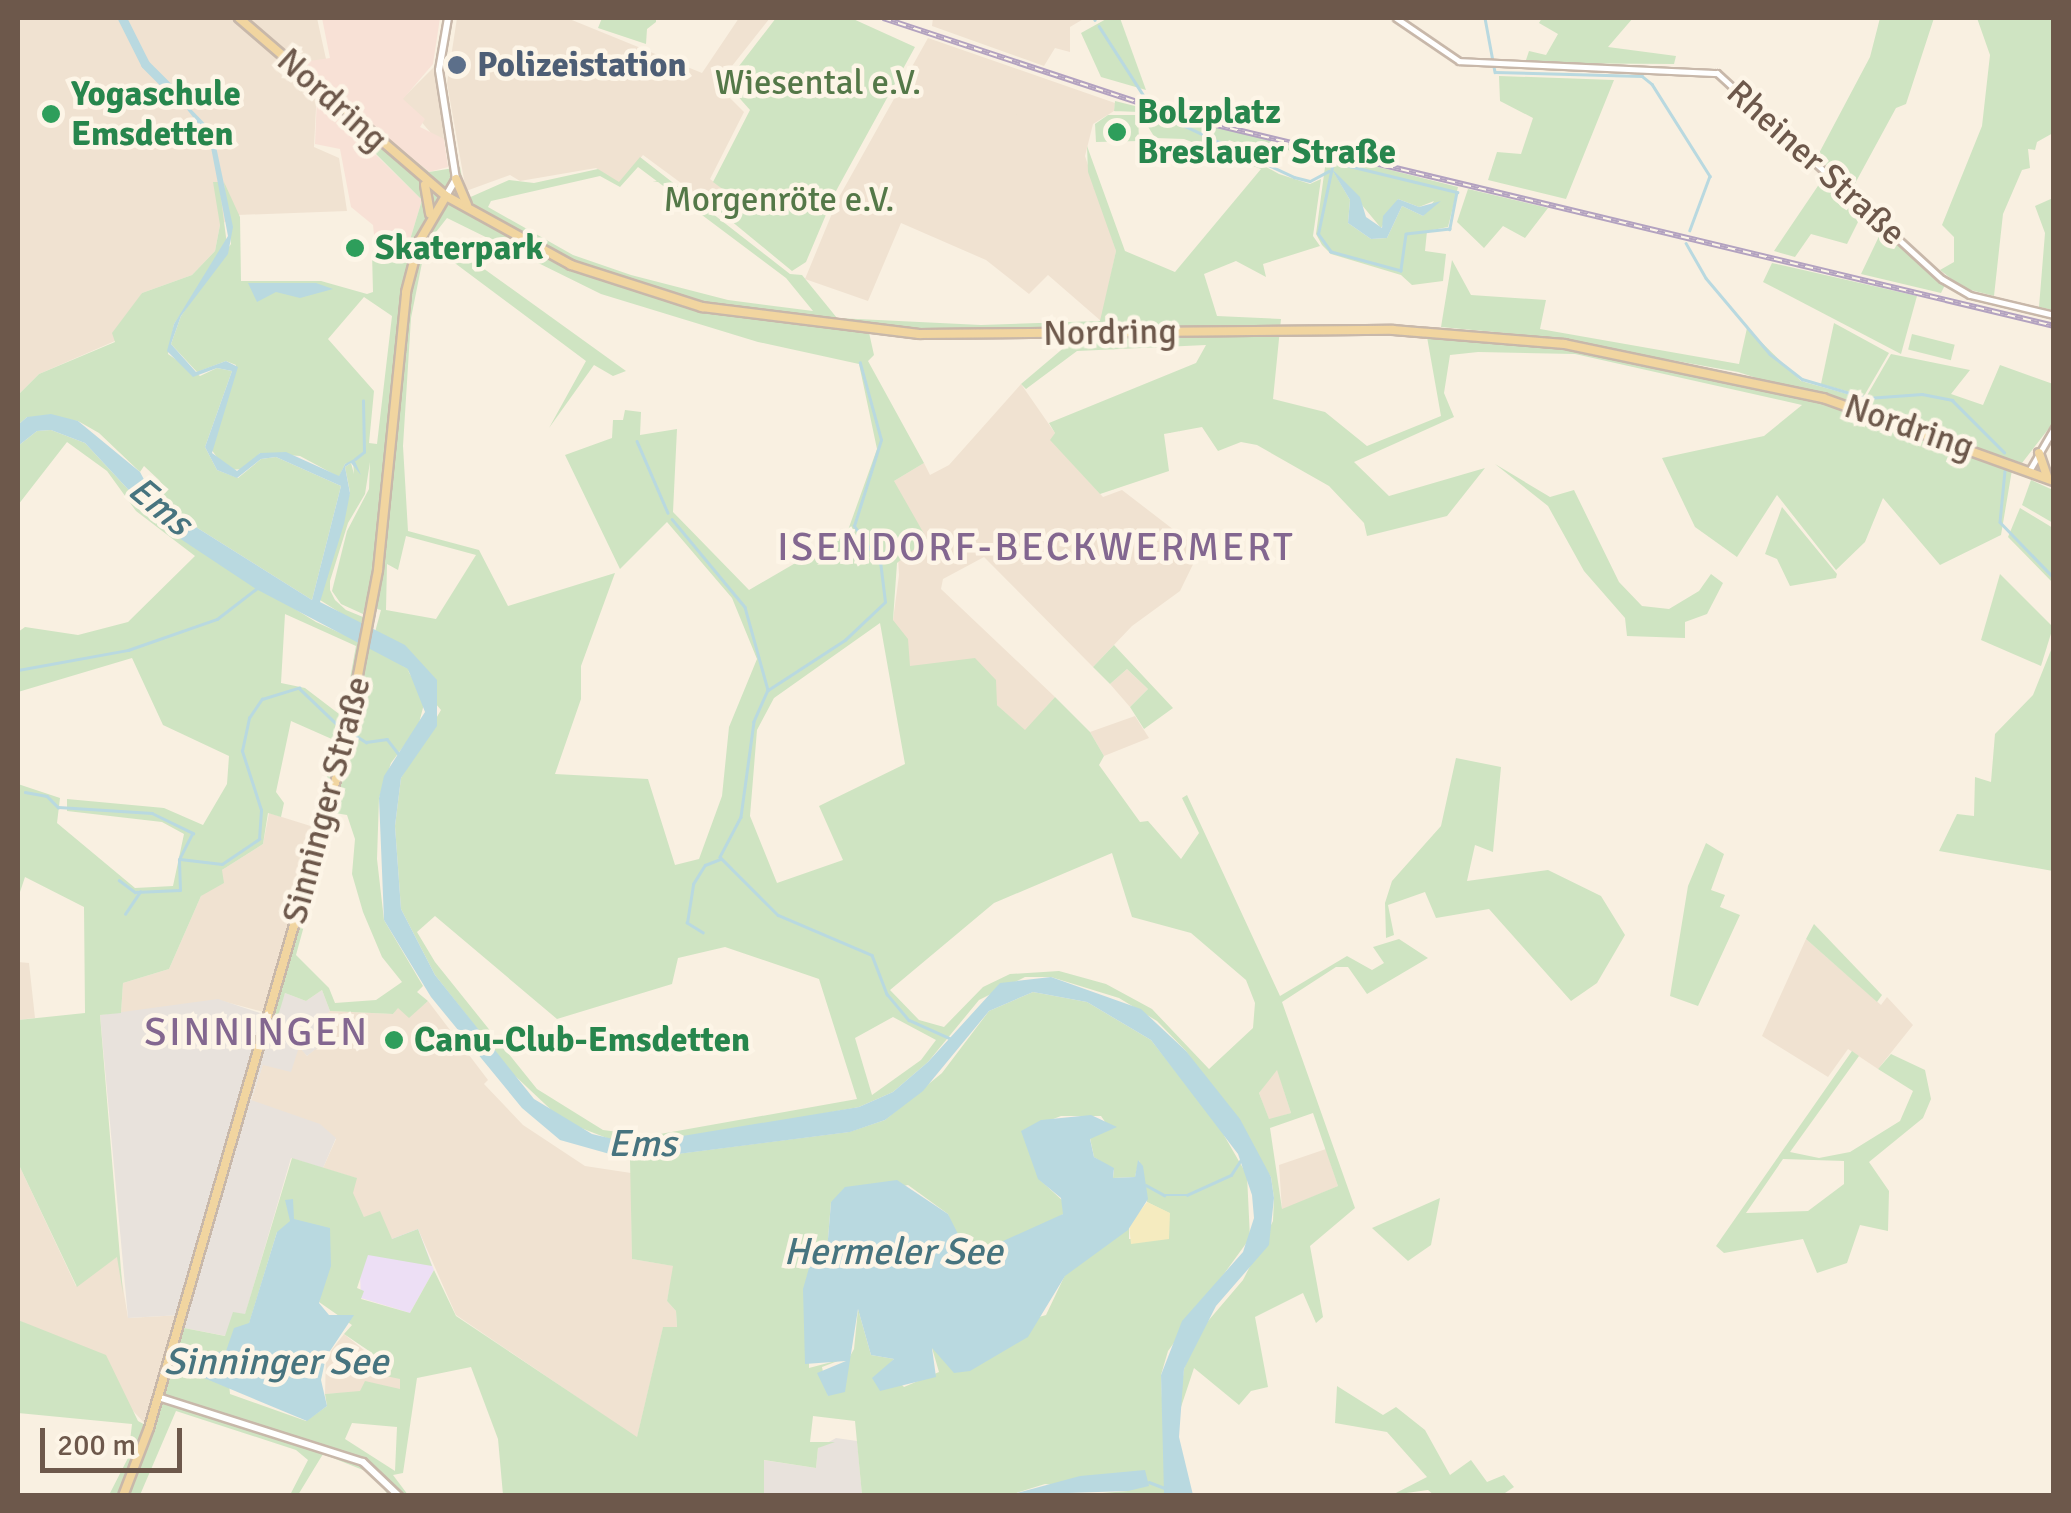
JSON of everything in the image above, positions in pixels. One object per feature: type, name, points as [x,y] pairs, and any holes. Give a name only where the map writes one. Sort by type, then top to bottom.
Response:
[{"type":"main road","name":"Nordring","points":[[239,18],[422,180],[446,196],[520,240],[622,285],[702,307],[868,331],[1432,331],[1627,354],[1764,382],[2052,480]]},
{"type":"main road","points":[[448,18],[440,70],[456,180],[469,209]]},
{"type":"main road","points":[[422,180],[432,197],[427,223]]},
{"type":"main road","points":[[446,196],[456,180]]},
{"type":"main road","name":"Sinninger Straße","points":[[158,1397],[346,743],[374,601],[402,316],[427,223],[446,196]]},
{"type":"main road","points":[[2039,453],[2039,467],[2052,480]]},
{"type":"main road","points":[[123,1496],[158,1397],[362,1462],[398,1496]]},
{"type":"street","name":"Rheiner Straße","points":[[1396,18],[1439,51],[1492,65],[1717,74],[1956,290],[2054,315]]},
{"type":"street","points":[[2029,470],[2054,428]]},
{"type":"shaded area","points":[[18,18],[317,18],[326,59],[297,69],[317,88],[314,147],[339,158],[347,211],[237,215],[220,225],[215,251],[192,275],[142,293],[115,341],[39,374],[18,395]]},
{"type":"shaded area","points":[[322,18],[440,18],[433,64],[403,99],[425,119],[420,127],[444,139],[448,167],[429,172],[419,166],[302,62],[330,58]]},
{"type":"shaded area","points":[[457,18],[567,18],[702,73],[739,18],[770,18],[717,85],[744,112],[710,179],[732,196],[719,211],[643,155],[619,183],[596,168],[520,181],[510,175],[466,191],[447,83]]},
{"type":"shaded area","points":[[933,18],[1085,18],[1070,27],[1070,52],[1055,48],[1044,66],[932,26]]},
{"type":"shaded area","points":[[928,38],[1115,103],[1114,111],[1093,124],[1085,156],[1116,251],[1101,321],[1048,275],[1029,294],[986,260],[901,223],[868,301],[805,279],[838,199]]},
{"type":"shaded area","points":[[435,66],[444,139],[436,139],[402,99]]},
{"type":"shaded area","points":[[317,97],[422,200],[403,263],[376,254],[373,225],[351,207],[340,149],[315,144]]},
{"type":"shaded area","points":[[1021,384],[1055,433],[1051,440],[1103,497],[1122,490],[1200,550],[1180,591],[1132,626],[1093,667],[984,557],[943,579],[941,589],[1055,697],[1025,731],[996,704],[996,680],[910,667],[893,620],[899,575],[894,481],[924,463],[930,475],[949,465]]},
{"type":"shaded area","points":[[1127,669],[1148,689],[1130,707],[1110,684]]},
{"type":"shaded area","points":[[1135,716],[1149,738],[1104,756],[1090,732]]},
{"type":"shaded area","points":[[269,813],[317,828],[264,1012],[218,1000],[121,1013],[123,983],[169,969],[201,896],[222,870],[263,844]]},
{"type":"shaded area","points":[[1806,939],[1881,1005],[1887,997],[1913,1025],[1878,1069],[1848,1049],[1828,1077],[1762,1036]]},
{"type":"shaded area","points":[[18,962],[29,963],[35,1018],[18,1020]]},
{"type":"shaded area","points":[[322,990],[330,1011],[325,1016],[337,1032],[307,1056],[299,1047],[291,1072],[263,1065],[251,1100],[320,1124],[336,1138],[323,1168],[291,1158],[245,1315],[226,1336],[179,1327],[181,1315],[128,1318],[100,1015],[218,999],[275,1018],[285,993],[306,1001]]},
{"type":"shaded area","points":[[428,1001],[488,1080],[484,1084],[523,1125],[585,1166],[631,1173],[632,1259],[674,1266],[667,1301],[676,1311],[677,1328],[663,1328],[637,1438],[456,1315],[418,1229],[392,1239],[364,1217],[352,1193],[356,1178],[323,1168],[336,1139],[251,1101],[263,1064],[299,1046],[307,1056],[336,1031],[324,1016],[330,1011],[393,1014],[398,1007],[409,1017]]},
{"type":"shaded area","points":[[1277,1068],[1291,1113],[1269,1120],[1259,1093]]},
{"type":"shaded area","points":[[1326,1149],[1338,1186],[1282,1210],[1279,1165]]},
{"type":"shaded area","points":[[18,1163],[76,1286],[118,1256],[128,1318],[182,1315],[149,1428],[73,1347],[18,1320]]},
{"type":"shaded area","points":[[418,1229],[434,1270],[410,1313],[361,1298],[358,1231],[392,1239]]},
{"type":"shaded area","points":[[344,1334],[400,1379],[400,1390],[325,1394],[326,1357]]},
{"type":"shaded area","points":[[836,1438],[857,1441],[862,1495],[764,1495],[763,1460],[816,1468],[818,1448]]},
{"type":"green space","points":[[602,18],[656,18],[656,22],[647,29],[646,44],[598,28]]},
{"type":"green space","name":"Wiesental e.V.","points":[[776,18],[851,18],[915,47],[836,191],[806,262],[792,271],[719,211],[732,196],[713,182],[750,110],[726,83]]},
{"type":"green space","points":[[1108,18],[1120,18],[1146,90],[1101,77],[1081,33]]},
{"type":"green space","points":[[1542,18],[1633,18],[1608,47],[1676,56],[1674,64],[1525,63],[1529,51],[1546,55],[1558,34],[1539,23]]},
{"type":"green space","points":[[1880,18],[1934,18],[1906,104],[1896,108],[1852,189],[1817,157],[1870,57]]},
{"type":"green space","points":[[1977,18],[2053,18],[2053,133],[2037,142],[2035,150],[2028,149],[2030,168],[2022,170],[2003,214],[1994,296],[1963,288],[1940,270],[1954,262],[1954,237],[1942,225],[1982,126],[1990,55]]},
{"type":"green space","points":[[1499,76],[1614,80],[1566,199],[1488,180],[1497,152],[1521,154],[1533,118],[1500,101]]},
{"type":"green space","points":[[1115,101],[1458,187],[1448,227],[1427,231],[1425,251],[1446,254],[1443,281],[1412,285],[1401,275],[1331,254],[1322,245],[1316,234],[1325,167],[1309,155],[1257,143],[1252,149],[1229,140],[1226,145],[1279,174],[1310,184],[1321,179],[1313,236],[1320,246],[1263,264],[1266,277],[1236,261],[1204,274],[1217,316],[1281,319],[1273,399],[1325,412],[1367,446],[1441,416],[1427,337],[1478,339],[1657,362],[1833,405],[2012,470],[2001,535],[1940,565],[1883,498],[1865,542],[1836,570],[1777,495],[1737,557],[1695,527],[1662,458],[1764,436],[1802,405],[1575,354],[1478,352],[1450,355],[1444,393],[1454,417],[1354,462],[1389,496],[1485,468],[1447,516],[1367,536],[1364,523],[1329,486],[1257,445],[1241,442],[1218,451],[1202,427],[1164,434],[1169,471],[1100,494],[1050,440],[1055,433],[1049,423],[1196,363],[1206,345],[1077,351],[1026,389],[1021,384],[1073,340],[1073,332],[868,328],[874,355],[868,361],[924,463],[894,481],[927,539],[897,563],[893,620],[908,639],[910,666],[975,658],[996,680],[997,705],[1025,730],[1055,697],[1090,732],[1104,756],[1099,765],[1140,822],[1148,821],[1181,859],[1199,833],[1182,798],[1187,795],[1280,996],[1347,956],[1372,970],[1384,963],[1373,947],[1399,939],[1428,958],[1367,994],[1348,967],[1336,967],[1282,1002],[1355,1208],[1310,1246],[1323,1317],[1316,1323],[1303,1293],[1255,1317],[1268,1387],[1251,1391],[1239,1405],[1194,1368],[1178,1416],[1184,1369],[1197,1334],[1243,1280],[1273,1221],[1274,1198],[1271,1177],[1186,1051],[1157,1021],[1119,998],[1051,977],[1025,977],[979,1000],[928,1062],[893,1092],[859,1107],[652,1145],[612,1140],[563,1121],[512,1073],[435,975],[401,909],[395,826],[401,778],[441,710],[375,632],[381,610],[365,606],[363,614],[341,604],[332,591],[347,531],[369,489],[370,462],[365,494],[348,523],[330,581],[330,590],[335,600],[346,610],[363,617],[361,626],[320,600],[350,492],[345,467],[351,463],[354,474],[353,461],[345,464],[339,477],[300,456],[260,453],[246,469],[226,470],[211,449],[236,365],[226,361],[197,372],[171,344],[181,316],[231,244],[224,182],[240,217],[241,281],[321,281],[367,294],[373,292],[372,253],[403,263],[422,200],[357,135],[367,122],[429,172],[460,167],[466,199],[509,180],[534,183],[598,169],[619,182],[640,157],[790,274],[802,275],[837,318],[981,325],[1100,321],[1116,251],[1088,172],[1087,146],[1125,251],[1175,272],[1261,169],[1184,139],[1155,138],[1139,112],[1114,111]],"holes":[[[638,167],[786,278],[813,311],[728,300],[631,275],[573,255],[488,207],[491,201],[600,176],[620,187]],[[1332,169],[1381,228],[1398,199],[1419,207],[1434,201],[1423,216],[1402,206],[1387,238],[1371,239],[1348,223],[1350,200]],[[447,218],[601,294],[758,342],[859,364],[877,449],[847,533],[749,590],[673,512],[677,429],[640,435],[641,412],[625,410],[623,420],[613,420],[612,438],[565,455],[620,569],[667,522],[732,598],[757,659],[729,727],[722,796],[699,859],[675,865],[648,779],[555,774],[581,699],[581,666],[615,573],[508,606],[479,550],[408,531],[403,446],[411,318],[425,248],[448,258],[586,361],[549,428],[594,365],[613,376],[626,371],[462,253],[429,241]],[[364,297],[392,316],[377,444],[369,443],[374,391],[328,339]],[[406,536],[476,555],[436,619],[386,610],[387,564],[398,570]],[[880,623],[905,764],[819,806],[843,860],[777,883],[750,816],[757,730],[774,698]],[[1112,853],[1132,917],[1191,933],[1246,980],[1255,1003],[1253,1028],[1209,1069],[1152,1009],[1106,984],[1059,971],[1010,974],[983,987],[944,1027],[919,1020],[890,990],[994,903]],[[435,916],[557,1019],[672,984],[678,958],[725,947],[819,979],[857,1099],[649,1136],[603,1130],[537,1089],[435,962],[417,932]],[[893,1017],[936,1040],[921,1060],[872,1095],[855,1038]],[[1277,1070],[1291,1113],[1269,1119],[1259,1093]],[[1313,1113],[1338,1186],[1282,1209],[1270,1128]]]},
{"type":"green space","name":"Bolzplatz Breslauer Straße","points":[[1108,115],[1138,115],[1139,141],[1096,142],[1095,124]]},
{"type":"green space","points":[[1826,174],[1864,210],[1847,244],[1811,234],[1795,257],[1774,251]]},
{"type":"green space","points":[[213,182],[219,182],[227,245],[174,324],[168,354],[200,376],[217,368],[232,371],[205,447],[217,470],[238,478],[261,459],[276,457],[341,486],[312,600],[156,502],[148,490],[157,496],[156,488],[166,489],[159,480],[144,466],[140,472],[99,433],[78,421],[27,417],[18,425],[18,395],[39,374],[115,342],[112,333],[142,293],[192,275],[215,251],[220,225]]},
{"type":"green space","points":[[1468,189],[1548,208],[1525,238],[1503,226],[1484,248],[1457,222]]},
{"type":"green space","points":[[2053,198],[2053,310],[2039,307],[2045,233],[2035,206]]},
{"type":"green space","points":[[1883,228],[1945,285],[1941,293],[1861,274]]},
{"type":"green space","points":[[1452,260],[1471,295],[1546,300],[1540,329],[1739,364],[1747,328],[1801,381],[1865,399],[1891,354],[1970,370],[1951,394],[1983,405],[2000,365],[2053,384],[2053,423],[2022,463],[1738,372],[1537,336],[1441,327]]},
{"type":"green space","points":[[1772,263],[1917,296],[1901,354],[1763,282]]},
{"type":"green space","points":[[1834,323],[1889,353],[1864,396],[1821,384]]},
{"type":"green space","points":[[1912,334],[1955,345],[1951,360],[1908,350]]},
{"type":"green space","points":[[51,430],[85,443],[164,528],[316,622],[391,656],[407,669],[425,700],[418,727],[391,763],[379,798],[377,859],[384,920],[423,986],[417,992],[428,1001],[409,1018],[398,1008],[393,1014],[330,1011],[322,990],[306,1001],[285,993],[278,1016],[264,1012],[317,829],[334,740],[291,721],[276,792],[284,803],[281,817],[268,813],[263,844],[222,870],[224,883],[201,896],[169,969],[123,983],[121,1013],[100,1015],[123,1294],[117,1257],[77,1287],[18,1163],[18,1020],[85,1013],[84,907],[25,877],[18,898],[18,784],[60,798],[57,823],[135,888],[173,886],[184,834],[162,822],[67,811],[67,799],[164,808],[203,825],[227,784],[229,756],[163,725],[132,658],[18,692],[18,632],[25,627],[78,635],[128,622],[195,556],[136,511],[107,471],[67,442],[18,505],[18,446],[37,431]],"holes":[[[285,614],[356,646],[343,717],[305,688],[281,683]],[[335,813],[347,815],[355,839],[352,874],[363,912],[382,957],[402,982],[376,1000],[335,1003],[329,988],[296,955]]]},
{"type":"green space","points":[[1495,464],[1550,497],[1574,490],[1619,582],[1642,606],[1669,609],[1699,591],[1711,574],[1723,583],[1707,614],[1685,622],[1685,638],[1627,636],[1625,618],[1584,571],[1548,506]]},
{"type":"green space","points":[[2031,480],[2053,490],[2053,523],[2022,505]]},
{"type":"green space","points":[[1782,507],[1837,574],[1836,578],[1790,586],[1777,559],[1765,554]]},
{"type":"green space","points":[[2020,508],[2053,528],[2053,583],[2008,537]]},
{"type":"green space","points":[[2000,574],[2053,627],[2041,666],[1981,640]]},
{"type":"green space","points":[[1114,645],[1173,708],[1144,729],[1130,707],[1148,689],[1127,669],[1110,684],[1093,667]]},
{"type":"green space","points":[[2053,645],[2053,871],[1939,851],[1957,814],[1974,816],[1975,777],[1991,782],[1995,734],[2033,695]]},
{"type":"green space","points":[[1456,758],[1501,767],[1493,852],[1475,845],[1467,881],[1548,870],[1601,896],[1625,935],[1597,983],[1571,1001],[1489,909],[1436,918],[1425,892],[1388,905],[1394,935],[1386,938],[1385,903],[1392,881],[1441,826]]},
{"type":"green space","points":[[1706,843],[1724,854],[1711,890],[1725,895],[1720,907],[1740,915],[1698,1006],[1670,996],[1688,886]]},
{"type":"green space","points":[[1814,924],[1882,995],[1877,1002],[1806,939]]},
{"type":"green space","points":[[1033,992],[1087,1002],[1151,1040],[1218,1125],[1247,1175],[1250,1238],[1168,1351],[1161,1375],[1166,1495],[1077,1495],[1128,1491],[1045,1484],[1010,1495],[862,1495],[855,1421],[813,1416],[810,1442],[835,1442],[818,1448],[816,1468],[764,1460],[764,1495],[503,1495],[498,1439],[471,1367],[417,1378],[403,1473],[393,1475],[408,1495],[388,1495],[373,1474],[323,1454],[298,1495],[290,1495],[308,1460],[296,1450],[176,1411],[140,1495],[109,1495],[128,1458],[132,1424],[18,1413],[18,1320],[106,1355],[138,1421],[149,1427],[179,1327],[225,1336],[233,1312],[245,1314],[292,1158],[357,1178],[353,1193],[364,1217],[380,1211],[392,1239],[418,1229],[432,1266],[368,1255],[357,1288],[364,1291],[361,1299],[410,1313],[434,1270],[456,1316],[637,1437],[663,1327],[677,1327],[676,1311],[667,1301],[673,1266],[632,1259],[630,1160],[849,1132],[885,1120],[942,1073],[989,1011]],"holes":[[[1061,1116],[1101,1116],[1110,1129],[1090,1138],[1094,1157],[1114,1170],[1113,1178],[1135,1177],[1139,1160],[1147,1202],[1169,1213],[1169,1238],[1129,1239],[1129,1225],[1065,1275],[1046,1315],[932,1348],[939,1372],[904,1387],[885,1368],[894,1359],[871,1355],[858,1309],[854,1349],[828,1396],[822,1367],[843,1359],[809,1368],[809,1267],[827,1251],[831,1202],[908,1185],[948,1214],[954,1235],[968,1247],[992,1246],[1045,1227],[1063,1214],[1063,1201],[1039,1179],[1022,1131]],[[277,1232],[323,1287],[319,1302],[352,1325],[344,1334],[372,1353],[367,1372],[400,1379],[400,1389],[365,1381],[360,1391],[325,1394],[327,1406],[306,1421],[230,1394],[226,1351],[249,1324]],[[352,1423],[397,1427],[395,1471],[345,1439]]]},
{"type":"green space","points":[[1852,1051],[1859,1056],[1790,1152],[1819,1158],[1850,1152],[1900,1121],[1913,1091],[1878,1069],[1891,1054],[1925,1070],[1931,1099],[1923,1118],[1869,1162],[1889,1191],[1888,1231],[1860,1225],[1847,1263],[1817,1273],[1803,1239],[1724,1253],[1716,1246]],"holes":[[[1783,1159],[1844,1161],[1844,1184],[1808,1211],[1746,1213]]]},
{"type":"green space","points":[[1440,1198],[1431,1245],[1408,1261],[1372,1228]]},
{"type":"green space","points":[[1337,1386],[1383,1415],[1396,1407],[1425,1430],[1450,1475],[1471,1460],[1487,1482],[1504,1475],[1514,1487],[1502,1495],[1434,1495],[1428,1490],[1392,1495],[1427,1477],[1387,1432],[1335,1423]]},
{"type":"sand","points":[[1147,1202],[1170,1213],[1169,1239],[1131,1244],[1129,1225]]},
{"type":"water","name":"Ems","points":[[165,82],[213,132],[233,227],[228,254],[181,316],[171,344],[196,372],[226,361],[238,367],[212,453],[237,471],[260,453],[286,452],[339,476],[345,464],[354,459],[361,475],[351,463],[345,467],[350,493],[320,602],[405,645],[437,680],[437,726],[401,778],[395,826],[401,909],[435,975],[534,1099],[592,1134],[634,1144],[859,1107],[893,1092],[928,1062],[1000,983],[1051,977],[1141,1009],[1186,1051],[1240,1119],[1271,1177],[1274,1198],[1269,1245],[1216,1306],[1184,1369],[1179,1437],[1193,1495],[1164,1494],[1161,1375],[1182,1321],[1243,1252],[1254,1218],[1252,1195],[1238,1154],[1151,1040],[1087,1002],[1033,992],[989,1011],[923,1091],[885,1120],[850,1132],[631,1160],[560,1140],[522,1108],[431,997],[384,920],[379,798],[384,776],[425,712],[408,669],[256,589],[164,528],[85,443],[51,430],[37,431],[18,446],[18,425],[27,417],[51,414],[78,421],[140,472],[156,502],[312,600],[341,486],[276,457],[261,459],[237,478],[217,470],[205,447],[232,371],[217,368],[193,377],[167,351],[174,324],[228,236],[209,137]]},
{"type":"water","points":[[1331,168],[1360,197],[1366,217],[1382,228],[1383,216],[1398,199],[1419,207],[1441,201],[1423,216],[1402,206],[1387,238],[1371,239],[1348,223],[1350,200]]},
{"type":"water","points":[[248,283],[316,283],[333,289],[300,298],[276,292],[257,302]]},
{"type":"water","name":"Hermeler See","points":[[1091,1115],[1117,1127],[1090,1139],[1094,1157],[1114,1168],[1113,1178],[1135,1177],[1138,1160],[1143,1166],[1148,1199],[1128,1230],[1065,1276],[1028,1337],[970,1371],[954,1373],[932,1348],[936,1377],[880,1391],[872,1378],[894,1359],[871,1355],[858,1309],[845,1392],[828,1396],[817,1373],[846,1361],[805,1364],[803,1289],[809,1268],[827,1251],[831,1202],[845,1187],[897,1180],[948,1214],[964,1246],[992,1246],[1063,1214],[1061,1198],[1038,1179],[1021,1131],[1041,1120]]},
{"type":"water","name":"Sinninger See","points":[[293,1199],[294,1219],[330,1228],[331,1266],[319,1303],[329,1315],[354,1315],[326,1357],[321,1380],[327,1406],[307,1421],[192,1373],[199,1354],[226,1351],[234,1328],[249,1323],[277,1232],[290,1221],[285,1200]]},
{"type":"water","points":[[1145,1470],[1149,1486],[1128,1491],[1010,1495],[1080,1476]]},
{"type":"waterway","points":[[122,18],[145,64],[173,92]]},
{"type":"waterway","points":[[1485,18],[1495,72],[1642,76],[1652,84],[1710,176],[1690,230]]},
{"type":"waterway","points":[[1099,26],[1144,96]]},
{"type":"waterway","points":[[1159,114],[1294,177],[1310,181],[1329,171]]},
{"type":"waterway","points":[[1333,162],[1457,192],[1450,229],[1406,234],[1401,271],[1331,252],[1318,234],[1333,162]]},
{"type":"waterway","points":[[1686,243],[1706,278],[1770,354],[1802,379],[1867,398],[1922,394],[1952,400],[2004,452]]},
{"type":"waterway","points":[[768,690],[845,640],[885,602],[880,564],[854,526],[881,440],[860,363]]},
{"type":"waterway","points":[[355,459],[364,452],[363,401]]},
{"type":"waterway","points":[[637,441],[668,513]]},
{"type":"waterway","points":[[2005,471],[2000,522],[2054,578]]},
{"type":"waterway","points":[[672,519],[745,607],[768,690],[754,722],[741,817],[720,857],[778,915],[872,955],[887,994],[909,1020],[949,1038]]},
{"type":"waterway","points":[[18,670],[128,650],[217,619],[256,589]]},
{"type":"waterway","points":[[25,792],[47,796],[58,807],[152,813],[193,833],[180,859],[222,864],[259,839],[261,810],[242,751],[249,718],[262,699],[299,688],[344,731]]},
{"type":"waterway","points":[[352,733],[366,742],[387,739],[398,753]]},
{"type":"waterway","points":[[703,933],[687,923],[693,884],[705,865],[721,859]]},
{"type":"waterway","points":[[119,880],[135,892],[180,890],[179,860]]},
{"type":"waterway","points":[[125,914],[140,892]]},
{"type":"waterway","points":[[1146,1185],[1164,1195],[1187,1195],[1231,1175],[1242,1158]]},
{"type":"waterway","points":[[1149,1482],[1165,1488]]},
{"type":"railway","points":[[883,18],[1183,117],[2054,326]]},
{"type":"place","name":"Polizeistation","points":[[457,65]]},
{"type":"place","name":"Yogaschule Emsdetten","points":[[51,114]]},
{"type":"place","name":"Bolzplatz Breslauer Straße","points":[[1117,132]]},
{"type":"place","name":"Skaterpark","points":[[355,248]]},
{"type":"place","name":"Canu-Club-Emsdetten","points":[[394,1040]]},
{"type":"district","name":"ISENDORF-BECKWERMERT","points":[[1036,547]]},
{"type":"district","name":"SINNINGEN","points":[[257,1032]]},
{"type":"park label","name":"Morgenröte e.V.","points":[[779,200]]}]
